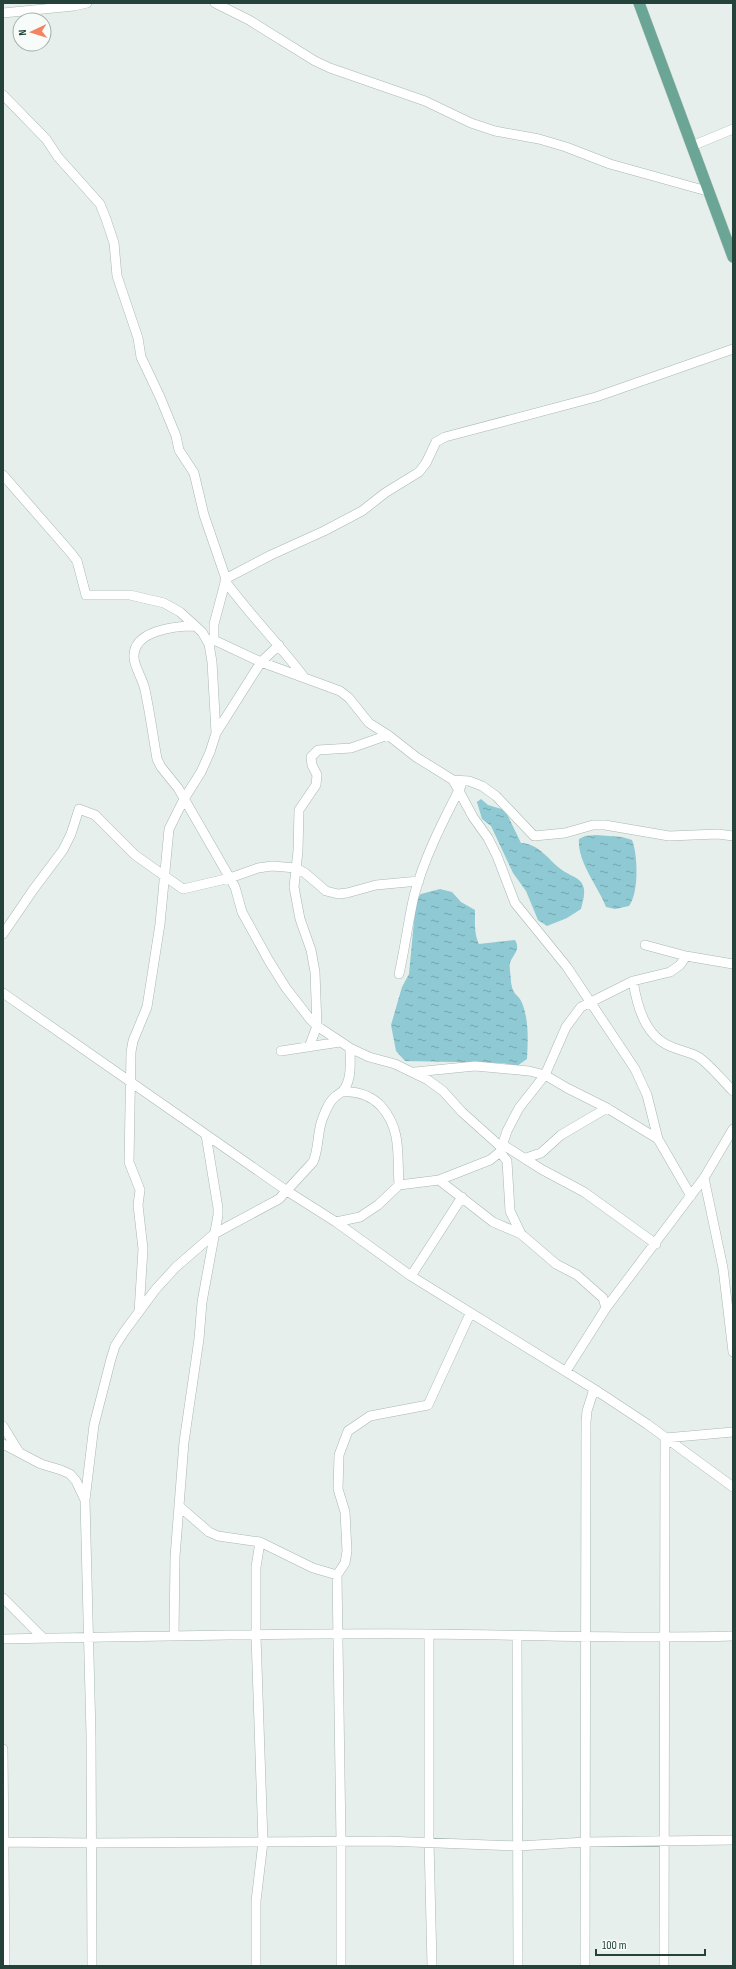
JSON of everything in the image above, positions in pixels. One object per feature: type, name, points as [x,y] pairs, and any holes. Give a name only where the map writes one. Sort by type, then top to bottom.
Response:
[{"type":"main road","points":[[639,3],[692,146],[707,191],[733,257]]},
{"type":"street","points":[[3,13],[74,6],[87,3]]},
{"type":"street","points":[[215,3],[249,20],[315,61],[330,68],[425,101],[471,123],[495,131],[539,139],[566,147],[610,164],[707,191]]},
{"type":"street","points":[[3,95],[46,139],[58,157],[100,204],[114,243],[117,276],[138,338],[142,357],[176,436],[179,450],[194,473],[204,515],[226,581],[254,619],[279,645],[304,677]]},
{"type":"street","points":[[692,146],[733,129]]},
{"type":"street","points":[[216,733],[216,704],[211,642],[214,624],[226,581],[239,571],[324,532],[362,511],[385,493],[419,472],[426,463],[436,442],[445,437],[596,397],[733,349]]},
{"type":"street","points":[[3,475],[71,552],[77,561],[86,595],[130,595],[164,603],[180,612],[211,642],[304,677],[344,694],[368,722],[388,735],[416,757],[453,780],[482,786],[496,796],[534,836],[565,833],[592,825],[605,825],[669,836],[718,834],[733,836]]},
{"type":"street","points":[[195,626],[174,627],[152,633],[141,642],[134,651],[136,666],[145,688],[157,759],[184,799],[230,878],[235,887],[246,922],[286,988],[317,1026],[340,1042],[369,1057],[414,1072],[428,1080],[443,1091],[467,1117],[501,1148],[526,1158],[545,1172],[584,1192],[656,1244]]},
{"type":"street","points":[[139,1312],[143,1249],[138,1205],[140,1190],[129,1162],[133,1041],[146,1007],[160,924],[169,830],[184,799],[201,772],[216,733],[261,662],[279,645]]},
{"type":"street","points":[[309,1047],[317,1026],[315,972],[311,950],[298,909],[294,887],[299,810],[316,786],[317,775],[311,761],[313,754],[318,750],[350,748],[388,735]]},
{"type":"street","points":[[453,780],[473,817],[488,838],[497,856],[515,903],[567,968],[636,1069],[647,1095],[658,1139],[691,1196]]},
{"type":"street","points":[[399,974],[414,896],[444,820],[463,781]]},
{"type":"street","points":[[3,934],[63,850],[71,834],[79,809],[95,815],[135,855],[164,878],[183,889],[230,878],[266,867],[296,868],[305,873],[326,891],[338,894],[376,885],[419,881]]},
{"type":"street","points":[[645,945],[686,956],[733,964]]},
{"type":"street","points":[[336,1222],[352,1220],[364,1215],[399,1184],[439,1180],[482,1164],[501,1148],[507,1131],[519,1108],[545,1075],[566,1027],[581,1007],[633,981],[670,972],[680,965],[686,956]]},
{"type":"street","points":[[633,981],[639,1010],[652,1033],[670,1047],[693,1054],[701,1059],[733,1091]]},
{"type":"street","points":[[3,993],[287,1191],[336,1222],[411,1276],[470,1314],[594,1389],[733,1487]]},
{"type":"street","points":[[281,1051],[340,1042]]},
{"type":"street","points":[[342,1092],[348,1079],[350,1048]]},
{"type":"street","points":[[414,1072],[474,1066],[530,1071],[545,1075],[607,1108],[658,1139]]},
{"type":"street","points":[[92,1966],[91,1736],[85,1500],[94,1426],[115,1346],[139,1312],[176,1267],[214,1234],[253,1212],[271,1204],[287,1191],[316,1156],[318,1132],[322,1118],[335,1096],[342,1092],[369,1096],[377,1102],[393,1122],[397,1138],[399,1184]]},
{"type":"street","points":[[526,1158],[541,1153],[561,1135],[607,1108]]},
{"type":"street","points":[[566,1371],[606,1308],[656,1244],[704,1178],[733,1130]]},
{"type":"street","points":[[174,1635],[176,1557],[184,1442],[199,1339],[202,1302],[218,1208],[206,1135]]},
{"type":"street","points":[[501,1148],[509,1168],[507,1183],[510,1211],[521,1234]]},
{"type":"street","points":[[704,1178],[723,1268],[733,1352]]},
{"type":"street","points":[[439,1180],[493,1222],[521,1234],[556,1264],[577,1275],[603,1298],[606,1308]]},
{"type":"street","points":[[411,1276],[462,1197]]},
{"type":"street","points":[[341,1966],[341,1841],[337,1575],[345,1563],[347,1551],[345,1512],[338,1488],[339,1455],[348,1431],[370,1416],[428,1405],[470,1314]]},
{"type":"street","points":[[585,1966],[586,1422],[594,1389]]},
{"type":"street","points":[[3,1426],[19,1452]]},
{"type":"street","points":[[665,1438],[733,1432]]},
{"type":"street","points":[[664,1966],[665,1438]]},
{"type":"street","points":[[3,1444],[42,1464],[70,1474],[76,1481],[85,1500]]},
{"type":"street","points":[[180,1507],[209,1532],[218,1536],[260,1542],[313,1568],[337,1575]]},
{"type":"street","points":[[256,1966],[256,1901],[263,1842],[256,1636],[256,1567],[260,1542]]},
{"type":"street","points":[[3,1598],[43,1638]]},
{"type":"street","points":[[3,1639],[174,1635],[256,1636],[338,1634],[665,1638],[733,1636]]},
{"type":"street","points":[[429,1634],[429,1842],[432,1966]]},
{"type":"street","points":[[516,1636],[518,1966]]},
{"type":"street","points":[[3,1748],[5,1966]]},
{"type":"street","points":[[4,1842],[91,1843],[341,1841],[429,1842],[518,1846],[586,1842],[733,1840]]},
{"type":"water","points":[[481,799],[488,805],[505,810],[521,843],[528,844],[539,849],[562,870],[581,882],[584,892],[581,909],[567,918],[547,926],[538,920],[526,891],[513,873],[491,826],[482,819],[477,802]]},
{"type":"water","points":[[596,835],[622,837],[632,840],[636,864],[636,883],[635,892],[629,906],[615,909],[606,907],[589,874],[581,856],[579,839],[585,836]]},
{"type":"water","points":[[440,889],[452,892],[461,902],[475,910],[476,932],[479,944],[515,940],[517,943],[517,949],[510,963],[511,982],[513,990],[521,1000],[527,1023],[528,1037],[527,1059],[517,1066],[502,1063],[405,1061],[396,1051],[391,1025],[402,987],[409,974],[416,900],[421,894]]}]
